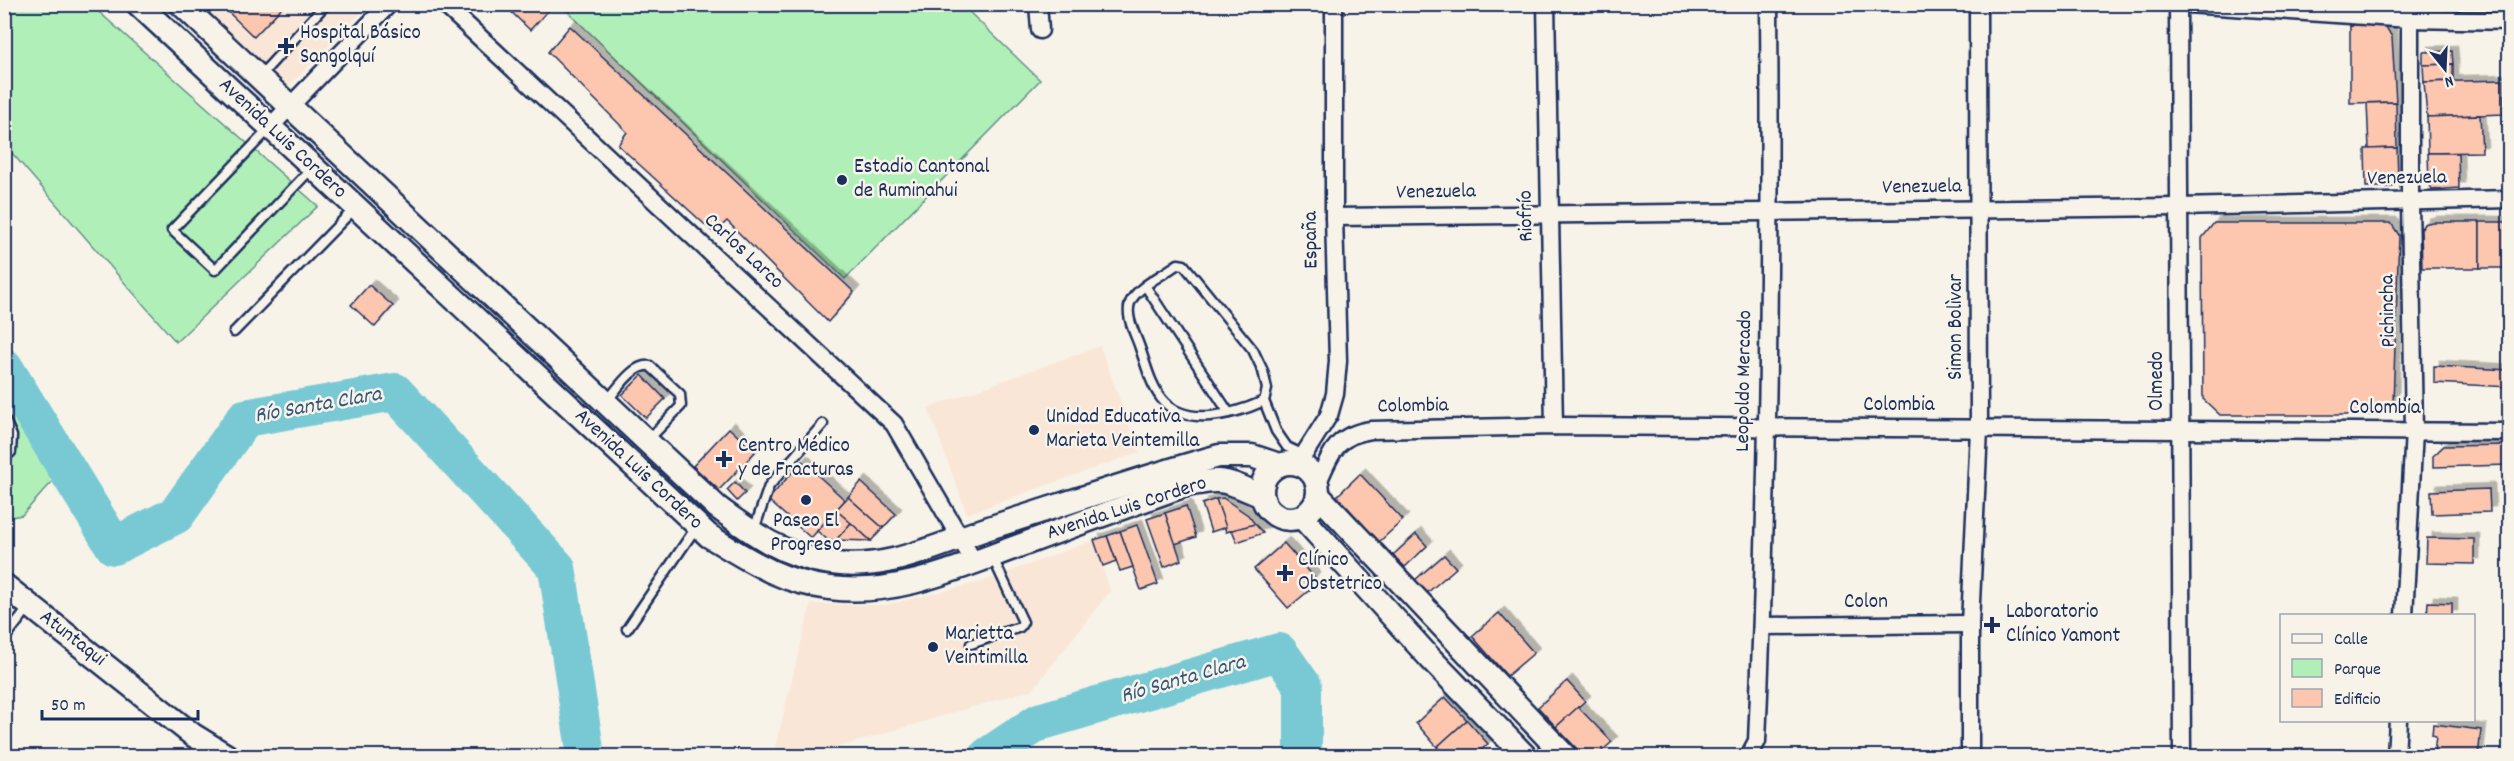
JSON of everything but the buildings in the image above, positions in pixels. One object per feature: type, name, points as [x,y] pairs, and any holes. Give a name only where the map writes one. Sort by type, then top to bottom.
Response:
[{"type":"main road","name":"Avenida Luis Cordero","points":[[138,4],[354,208],[697,525],[710,536],[766,571],[829,588],[879,590],[926,579],[1195,483],[1218,479],[1262,496]]},
{"type":"main road","name":"Avenida Luis Cordero","points":[[180,4],[717,507],[761,539],[807,559],[856,565],[892,562],[962,537],[1219,456],[1252,456],[1294,461]]},
{"type":"main road","points":[[1318,490],[1310,511],[1294,519],[1277,517],[1264,505],[1261,489],[1267,474],[1294,461],[1311,472],[1318,490],[1565,756]]},
{"type":"main road","points":[[1302,517],[1430,658],[1525,756]]},
{"type":"main road","name":"Atuntaqui","points":[[4,585],[193,735],[226,756]]},
{"type":"street","points":[[270,127],[389,4]]},
{"type":"street","name":"Carlos Larco","points":[[444,4],[894,424],[962,537],[983,559]]},
{"type":"street","points":[[1038,4],[1040,30]]},
{"type":"street","name":"España","points":[[1294,461],[1329,415],[1335,394],[1338,361],[1334,217],[1334,4]]},
{"type":"street","name":"Riofrío","points":[[1546,4],[1554,426]]},
{"type":"street","name":"Leopoldo Mercado","points":[[1749,756],[1757,741],[1762,626],[1770,212],[1769,4]]},
{"type":"street","name":"Simon Bolìvar","points":[[1970,756],[1970,624],[1979,429],[1978,4]]},
{"type":"street","name":"Olmedo","points":[[2178,4],[2182,756]]},
{"type":"street","points":[[2187,4],[2410,12],[2510,21]]},
{"type":"street","name":"Pichincha","points":[[2404,614],[2414,431],[2410,202],[2410,12]]},
{"type":"street","name":"Venezuela","points":[[1334,217],[2179,207],[2510,199]]},
{"type":"street","name":"Colombia","points":[[1318,490],[1334,448],[1344,438],[1356,432],[1371,430],[1554,426],[2510,432]]},
{"type":"street","name":"Colon","points":[[1762,626],[1970,624]]},
{"type":"street","points":[[2396,756],[2398,722]]},
{"type":"lane","points":[[258,78],[326,4]]},
{"type":"lane","points":[[270,127],[172,230],[215,270],[312,168]]},
{"type":"lane","points":[[234,332],[354,208]]},
{"type":"lane","points":[[1264,401],[1240,412],[1197,417],[1176,412],[1162,400],[1150,379],[1128,313],[1134,296],[1178,264],[1184,265],[1253,350],[1268,389],[1264,401],[1280,439],[1294,461]]},
{"type":"lane","points":[[1146,287],[1229,413]]},
{"type":"lane","points":[[605,403],[637,368],[650,366],[680,394],[682,400],[681,405],[647,442]]},
{"type":"lane","points":[[4,418],[13,444],[11,452],[4,458]]},
{"type":"lane","points":[[753,533],[769,486],[823,424]]},
{"type":"lane","points":[[627,629],[697,525]]},
{"type":"lane","points":[[971,644],[1020,627],[1023,622],[983,559]]},
{"type":"lane","points":[[4,639],[30,606]]},
{"type":"shaded area","name":"Hospital Básico Sangolquí","points":[[201,5],[369,5],[287,88]]},
{"type":"shaded area","name":"Unidad Educativa Marieta Veintemilla","points":[[1100,346],[1139,452],[967,514],[928,408]]},
{"type":"shaded area","name":"Marietta Veintimilla","points":[[1094,540],[1110,591],[1033,689],[808,756],[773,756],[811,604],[886,605],[982,582]]},
{"type":"green space","points":[[4,5],[91,5],[318,206],[176,342],[5,145]]},
{"type":"green space","name":"Estadio Cantonal de Ruminahui","points":[[561,5],[962,5],[1040,80],[845,279]]},
{"type":"green space","points":[[4,345],[36,387],[53,481],[22,515],[5,518]]},
{"type":"waterway","name":"Río Santa Clara","points":[[4,367],[114,546],[176,515],[245,418],[395,392],[557,568],[586,756]]},
{"type":"waterway","name":"Río Santa Clara","points":[[988,756],[1039,722],[1279,652],[1303,686],[1303,756]]},
{"type":"place","name":"Hospital Básico Sangolquí","points":[[286,46]]},
{"type":"place","name":"Estadio Cantonal de Ruminahui","points":[[842,180]]},
{"type":"place","name":"Unidad Educativa Marieta Veintemilla","points":[[1034,430]]},
{"type":"place","name":"Centro Médico y de Fracturas","points":[[724,459]]},
{"type":"place","name":"Paseo El Progreso","points":[[806,500]]},
{"type":"place","name":"Clínico Obstetrico","points":[[1285,573]]},
{"type":"place","name":"Laboratorio Clínico Yamont","points":[[1992,625]]},
{"type":"place","name":"Marietta Veintimilla","points":[[933,647]]}]
